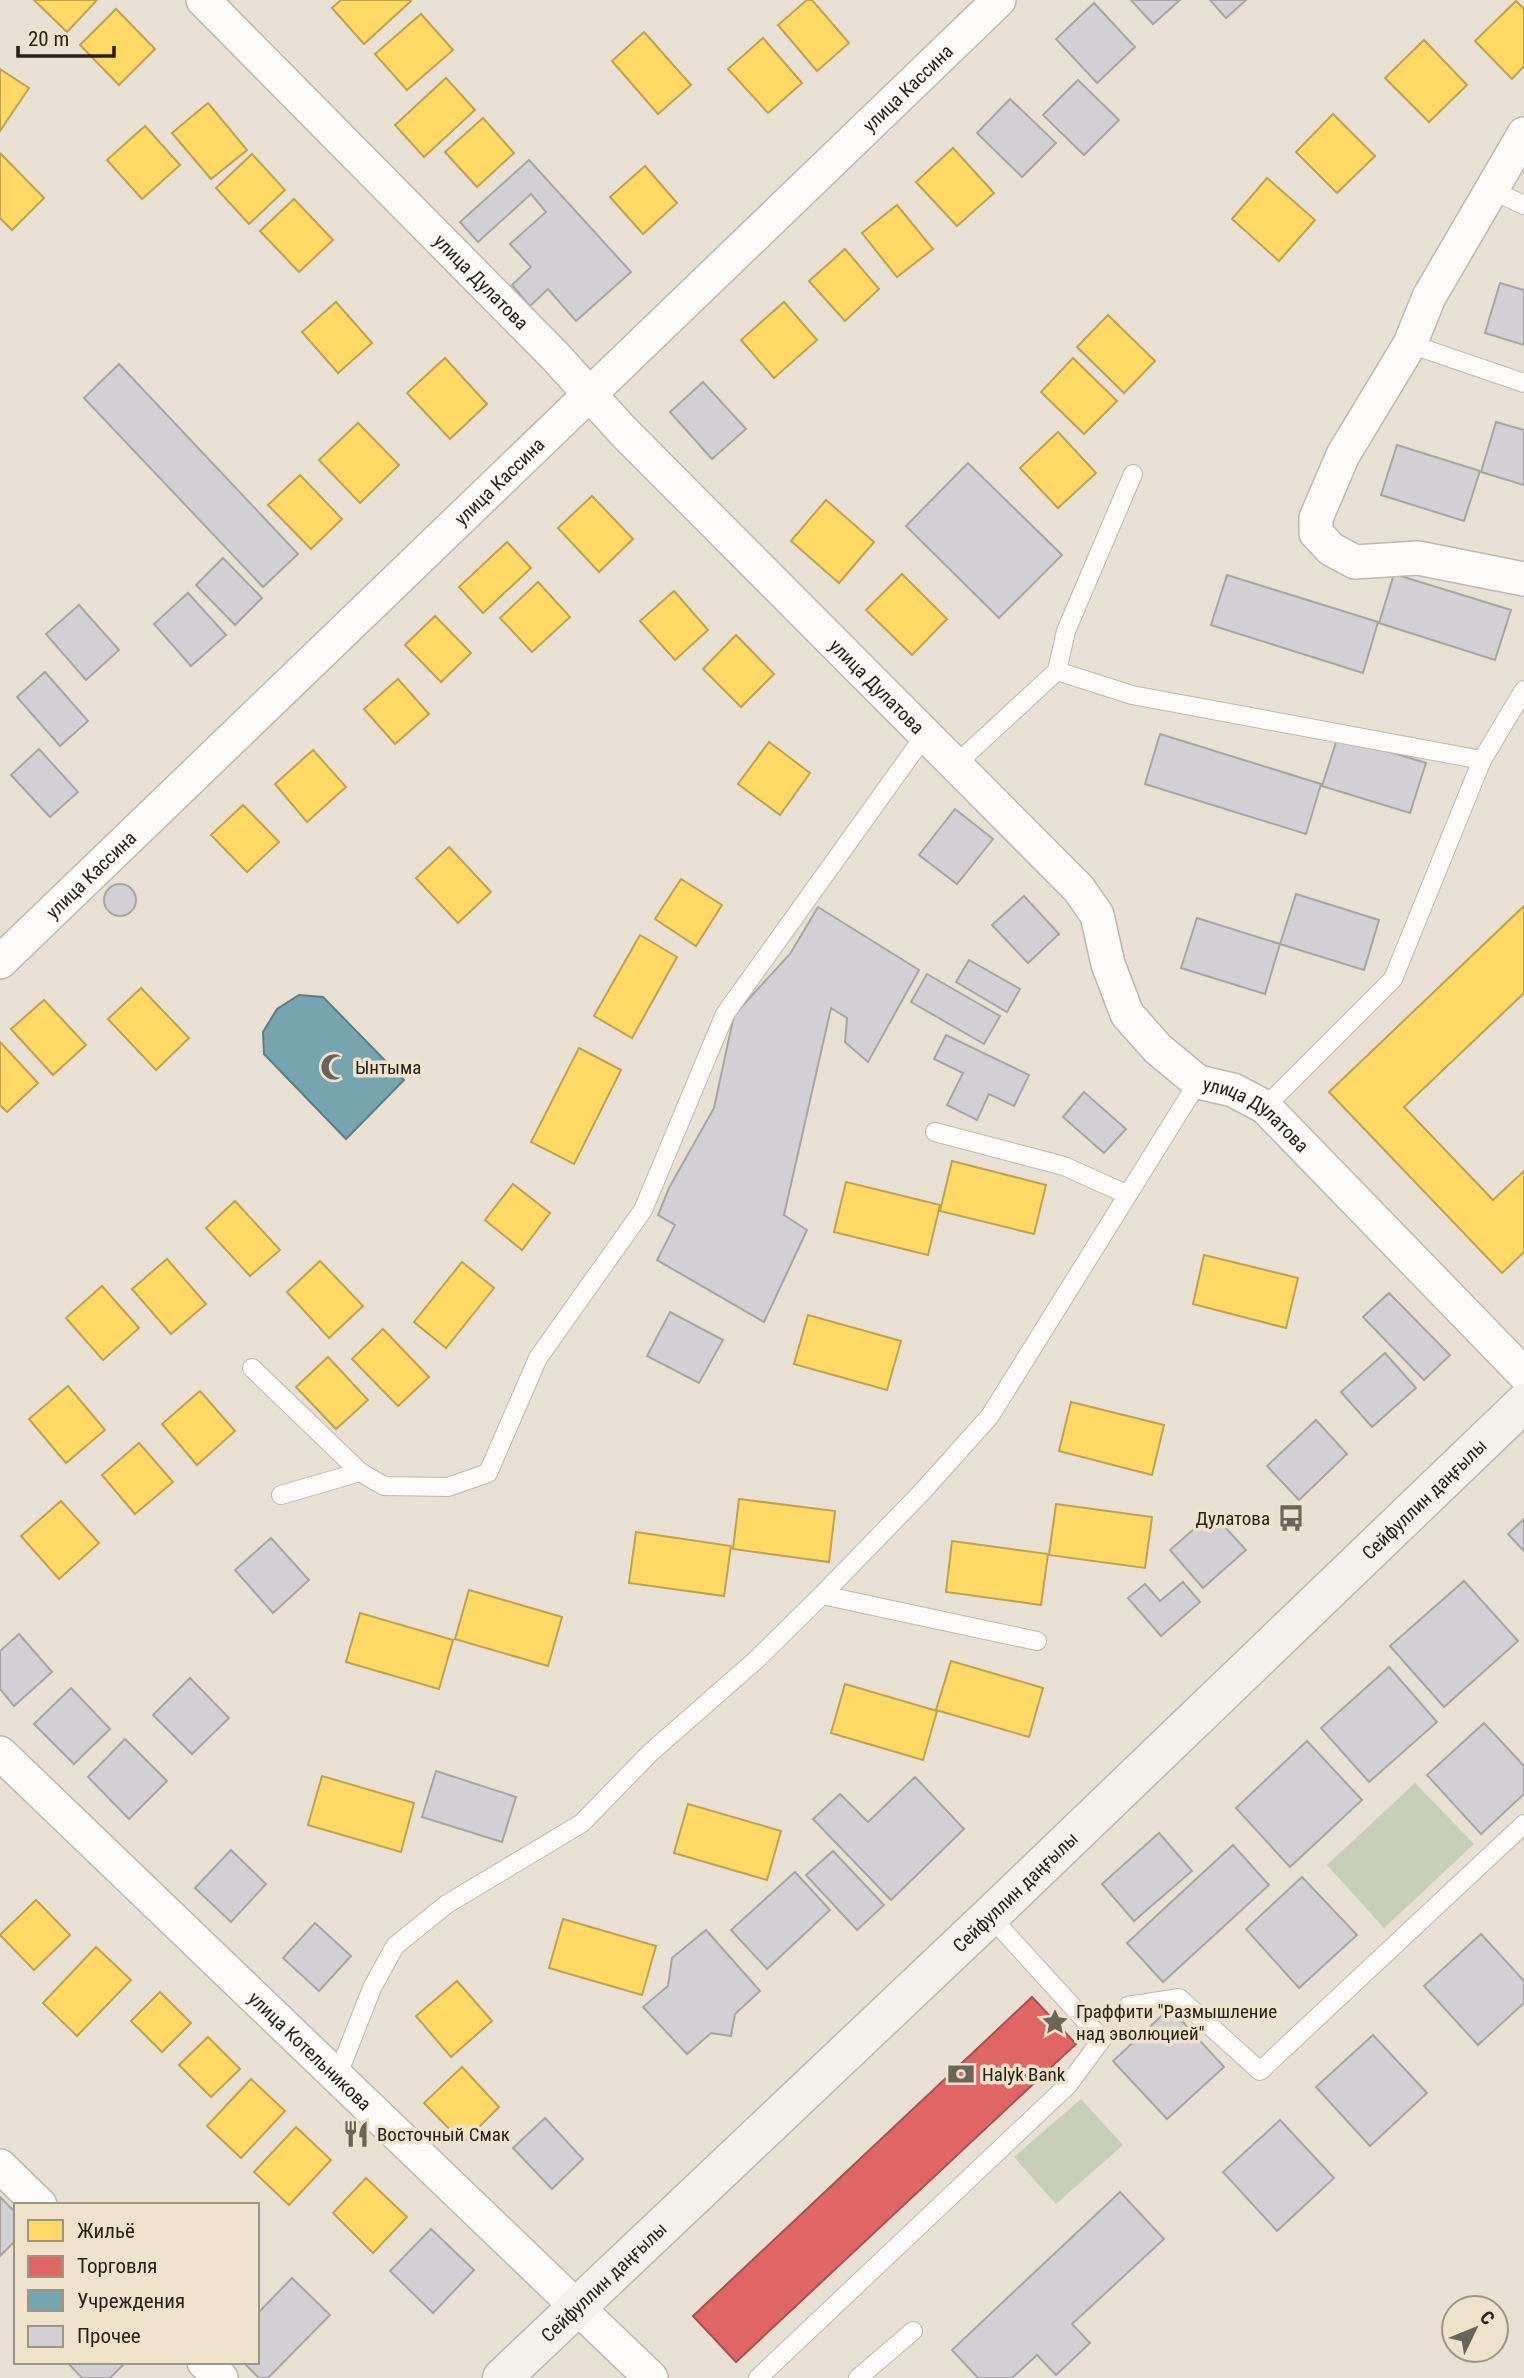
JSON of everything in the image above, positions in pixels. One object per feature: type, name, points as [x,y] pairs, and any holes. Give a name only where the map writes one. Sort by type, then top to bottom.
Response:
[{"type":"main road","name":"Сейфуллин даңғылы","points":[[502,2378],[575,2305],[619,2268],[990,1916],[1524,1403]]},
{"type":"street","name":"улица Дулатова","points":[[203,0],[589,392],[623,431],[1079,889],[1097,915],[1108,964],[1127,1014],[1158,1049],[1198,1082],[1233,1090],[1265,1107],[1524,1374]]},
{"type":"street","name":"улица Кассина","points":[[0,962],[999,0]]},
{"type":"street","points":[[1524,134],[1429,298],[1410,344],[1342,455],[1316,518],[1316,533],[1331,549],[1355,562],[1418,558],[1524,579]]},
{"type":"street","name":"улица Котельникова","points":[[0,1753],[651,2378]]},
{"type":"street","points":[[0,2166],[38,2203]]},
{"type":"street","points":[[206,2364],[221,2378]]},
{"type":"lane","points":[[1491,190],[1524,205]]},
{"type":"lane","points":[[1410,344],[1524,383]]},
{"type":"lane","points":[[955,765],[1056,671],[1066,631],[1133,474]]},
{"type":"lane","points":[[1056,671],[1132,695],[1482,760]]},
{"type":"lane","points":[[1265,1107],[1393,979],[1482,760],[1524,690]]},
{"type":"lane","points":[[252,1368],[360,1472],[384,1486],[448,1487],[488,1473],[538,1358],[643,1210],[725,1014],[925,735]]},
{"type":"lane","points":[[337,2077],[372,1988],[395,1946],[447,1904],[582,1823],[650,1753],[756,1660],[822,1595],[922,1492],[990,1416],[1198,1082]]},
{"type":"lane","points":[[935,1132],[1064,1166],[1126,1194]]},
{"type":"lane","points":[[281,1495],[360,1472]]},
{"type":"lane","points":[[822,1595],[1037,1642]]},
{"type":"lane","points":[[1128,2006],[1179,1998],[1260,2071],[1524,1824]]},
{"type":"lane","points":[[758,2378],[1068,2085],[1102,2039],[990,1916]]},
{"type":"lane","points":[[858,2378],[913,2331]]},
{"type":"green space","points":[[1415,1783],[1474,1844],[1384,1928],[1327,1865]]},
{"type":"green space","points":[[1081,2099],[1123,2145],[1056,2204],[1014,2157]]},
{"type":"building: Жильё","points":[[34,0],[97,0],[67,32]]},
{"type":"building: Жильё","points":[[341,0],[411,1],[364,44],[332,8]]},
{"type":"building: Жильё","points":[[807,0],[812,0],[849,43],[817,71],[778,25]]},
{"type":"building: Жильё","points":[[1516,1],[1524,9],[1524,66],[1512,79],[1475,41]]},
{"type":"building: Жильё","points":[[116,9],[155,49],[119,85],[80,45]]},
{"type":"building: Жильё","points":[[421,14],[453,50],[407,90],[375,54]]},
{"type":"building: Жильё","points":[[644,32],[691,85],[658,114],[612,61]]},
{"type":"building: Жильё","points":[[763,38],[802,83],[768,113],[728,69]]},
{"type":"building: Жильё","points":[[1424,40],[1467,85],[1429,122],[1385,78]]},
{"type":"building: Жильё","points":[[0,69],[29,88],[0,131]]},
{"type":"building: Жильё","points":[[446,78],[475,110],[424,157],[395,125]]},
{"type":"building: Жильё","points":[[208,103],[247,150],[211,179],[172,133]]},
{"type":"building: Жильё","points":[[1333,114],[1375,156],[1337,193],[1296,152]]},
{"type":"building: Жильё","points":[[483,118],[514,153],[477,187],[445,152]]},
{"type":"building: Жильё","points":[[145,126],[180,165],[142,199],[107,160]]},
{"type":"building: Жильё","points":[[953,148],[994,193],[957,226],[916,182]]},
{"type":"building: Жильё","points":[[0,153],[44,198],[12,230],[0,218]]},
{"type":"building: Жильё","points":[[252,154],[285,190],[249,224],[216,188]]},
{"type":"building: Жильё","points":[[645,166],[677,203],[643,234],[610,197]]},
{"type":"building: Жильё","points":[[1267,178],[1315,220],[1279,261],[1232,219]]},
{"type":"building: Жильё","points":[[294,199],[333,240],[299,272],[260,231]]},
{"type":"building: Жильё","points":[[897,205],[933,249],[897,277],[862,233]]},
{"type":"building: Жильё","points":[[845,249],[879,289],[845,321],[809,281]]},
{"type":"building: Жильё","points":[[336,302],[372,343],[338,373],[302,332]]},
{"type":"building: Жильё","points":[[784,302],[817,340],[774,378],[741,340]]},
{"type":"building: Жильё","points":[[1108,315],[1155,361],[1124,393],[1077,347]]},
{"type":"building: Жильё","points":[[445,358],[487,404],[450,439],[407,393]]},
{"type":"building: Жильё","points":[[1073,358],[1117,401],[1084,434],[1041,392]]},
{"type":"building: Жильё","points":[[358,423],[399,465],[360,503],[319,460]]},
{"type":"building: Жильё","points":[[1058,432],[1096,473],[1058,508],[1020,468]]},
{"type":"building: Жильё","points":[[300,475],[342,519],[311,549],[268,505]]},
{"type":"building: Жильё","points":[[592,496],[633,539],[599,572],[558,528]]},
{"type":"building: Жильё","points":[[826,500],[874,542],[839,583],[791,541]]},
{"type":"building: Жильё","points":[[507,542],[531,568],[483,613],[459,587]]},
{"type":"building: Жильё","points":[[902,574],[947,619],[912,655],[866,610]]},
{"type":"building: Жильё","points":[[538,582],[570,617],[532,652],[500,618]]},
{"type":"building: Жильё","points":[[674,591],[708,630],[675,660],[640,621]]},
{"type":"building: Жильё","points":[[435,616],[471,653],[441,682],[405,645]]},
{"type":"building: Жильё","points":[[736,635],[774,674],[741,707],[703,669]]},
{"type":"building: Жильё","points":[[398,679],[429,714],[395,744],[364,709]]},
{"type":"building: Жильё","points":[[769,742],[810,773],[780,815],[738,784]]},
{"type":"building: Жильё","points":[[313,750],[346,787],[307,822],[275,784]]},
{"type":"building: Жильё","points":[[243,805],[279,842],[247,872],[211,835]]},
{"type":"building: Жильё","points":[[449,847],[491,892],[458,923],[416,878]]},
{"type":"building: Жильё","points":[[681,879],[722,905],[696,946],[655,919]]},
{"type":"building: Жильё","points":[[1524,906],[1524,993],[1404,1107],[1493,1200],[1524,1171],[1524,1252],[1502,1273],[1329,1092]]},
{"type":"building: Жильё","points":[[640,935],[677,957],[632,1038],[594,1016]]},
{"type":"building: Жильё","points":[[141,988],[189,1038],[156,1070],[108,1019]]},
{"type":"building: Жильё","points":[[44,1000],[86,1045],[53,1075],[11,1029]]},
{"type":"building: Жильё","points":[[0,1042],[38,1083],[7,1112],[0,1105]]},
{"type":"building: Жильё","points":[[579,1048],[621,1070],[574,1164],[531,1142]]},
{"type":"building: Жильё","points":[[952,1161],[1046,1185],[1034,1234],[940,1211]]},
{"type":"building: Жильё","points":[[846,1182],[940,1205],[928,1255],[834,1232]]},
{"type":"building: Жильё","points":[[513,1184],[550,1213],[522,1250],[485,1220]]},
{"type":"building: Жильё","points":[[235,1201],[280,1250],[250,1276],[206,1228]]},
{"type":"building: Жильё","points":[[1204,1255],[1298,1278],[1286,1328],[1193,1304]]},
{"type":"building: Жильё","points":[[167,1259],[206,1304],[171,1334],[132,1289]]},
{"type":"building: Жильё","points":[[320,1261],[363,1306],[329,1338],[287,1292]]},
{"type":"building: Жильё","points":[[462,1262],[494,1288],[446,1348],[414,1322]]},
{"type":"building: Жильё","points":[[102,1286],[139,1328],[103,1360],[66,1318]]},
{"type":"building: Жильё","points":[[808,1315],[901,1341],[887,1390],[794,1364]]},
{"type":"building: Жильё","points":[[383,1329],[429,1377],[398,1406],[352,1359]]},
{"type":"building: Жильё","points":[[328,1357],[368,1400],[336,1429],[296,1387]]},
{"type":"building: Жильё","points":[[68,1386],[105,1430],[66,1463],[29,1419]]},
{"type":"building: Жильё","points":[[200,1391],[235,1431],[197,1465],[162,1424]]},
{"type":"building: Жильё","points":[[1071,1402],[1164,1425],[1152,1475],[1059,1451]]},
{"type":"building: Жильё","points":[[139,1443],[173,1482],[135,1514],[102,1475]]},
{"type":"building: Жильё","points":[[739,1499],[835,1511],[829,1562],[733,1549]]},
{"type":"building: Жильё","points":[[61,1501],[99,1543],[59,1579],[21,1536]]},
{"type":"building: Жильё","points":[[1056,1504],[1152,1517],[1145,1568],[1049,1555]]},
{"type":"building: Жильё","points":[[636,1532],[731,1546],[724,1596],[629,1583]]},
{"type":"building: Жильё","points":[[952,1541],[1048,1554],[1041,1605],[946,1592]]},
{"type":"building: Жильё","points":[[469,1590],[562,1617],[548,1666],[455,1639]]},
{"type":"building: Жильё","points":[[360,1613],[453,1640],[439,1689],[346,1662]]},
{"type":"building: Жильё","points":[[951,1661],[1043,1688],[1029,1737],[936,1710]]},
{"type":"building: Жильё","points":[[845,1684],[937,1711],[923,1760],[831,1733]]},
{"type":"building: Жильё","points":[[322,1776],[414,1803],[401,1852],[308,1825]]},
{"type":"building: Жильё","points":[[688,1804],[781,1831],[767,1880],[674,1853]]},
{"type":"building: Жильё","points":[[36,1900],[70,1935],[34,1970],[0,1935]]},
{"type":"building: Жильё","points":[[563,1919],[656,1946],[642,1995],[549,1968]]},
{"type":"building: Жильё","points":[[96,1947],[131,1980],[77,2036],[43,2003]]},
{"type":"building: Жильё","points":[[457,1981],[492,2021],[451,2057],[416,2016]]},
{"type":"building: Жильё","points":[[160,1992],[191,2023],[162,2052],[131,2021]]},
{"type":"building: Жильё","points":[[208,2037],[240,2069],[211,2097],[179,2065]]},
{"type":"building: Жильё","points":[[462,2067],[499,2107],[463,2143],[424,2103]]},
{"type":"building: Жильё","points":[[251,2079],[285,2111],[241,2158],[207,2126]]},
{"type":"building: Жильё","points":[[296,2127],[331,2160],[289,2205],[254,2172]]},
{"type":"building: Жильё","points":[[366,2178],[407,2217],[373,2253],[333,2213]]},
{"type":"building: Торговля","points":[[1032,1997],[1076,2044],[736,2362],[693,2316]]},
{"type":"building: Учреждения","name":"Ынтыма","points":[[299,995],[323,997],[404,1080],[346,1139],[264,1054],[263,1032],[277,1009]]},
{"type":"building: Прочее","points":[[1131,0],[1180,0],[1153,24]]},
{"type":"building: Прочее","points":[[1210,0],[1246,0],[1226,18]]},
{"type":"building: Прочее","points":[[1094,3],[1135,47],[1097,83],[1056,39]]},
{"type":"building: Прочее","points":[[1078,80],[1119,120],[1084,155],[1043,115]]},
{"type":"building: Прочее","points":[[1010,99],[1056,143],[1022,177],[977,133]]},
{"type":"building: Прочее","points":[[529,160],[631,272],[576,321],[548,289],[530,306],[512,285],[531,267],[510,244],[546,212],[531,194],[478,242],[460,222]]},
{"type":"building: Прочее","points":[[1500,283],[1524,290],[1524,345],[1485,333]]},
{"type":"building: Прочее","points":[[119,364],[298,554],[263,587],[84,398]]},
{"type":"building: Прочее","points":[[703,382],[746,429],[712,459],[670,412]]},
{"type":"building: Прочее","points":[[1496,422],[1524,430],[1524,485],[1481,472]]},
{"type":"building: Прочее","points":[[1397,445],[1480,471],[1464,521],[1381,495]]},
{"type":"building: Прочее","points":[[968,463],[1062,555],[999,618],[906,526]]},
{"type":"building: Прочее","points":[[223,558],[262,598],[235,625],[196,585]]},
{"type":"building: Прочее","points":[[1394,574],[1511,610],[1495,660],[1379,623]]},
{"type":"building: Прочее","points":[[1227,575],[1378,622],[1363,673],[1211,625]]},
{"type":"building: Прочее","points":[[188,593],[226,635],[191,666],[154,624]]},
{"type":"building: Прочее","points":[[79,605],[119,650],[86,680],[46,634]]},
{"type":"building: Прочее","points":[[45,672],[88,721],[60,746],[17,697]]},
{"type":"building: Прочее","points":[[1160,734],[1321,784],[1306,834],[1145,784]]},
{"type":"building: Прочее","points":[[1338,736],[1426,763],[1410,813],[1322,786]]},
{"type":"building: Прочее","points":[[39,749],[78,792],[50,817],[11,775]]},
{"type":"building: Прочее","points":[[955,809],[993,839],[957,884],[919,855]]},
{"type":"building: Прочее","points":[[120,884],[131,889],[136,900],[131,911],[120,916],[109,911],[104,900],[109,889]]},
{"type":"building: Прочее","points":[[1296,894],[1379,920],[1364,970],[1280,944]]},
{"type":"building: Прочее","points":[[1024,896],[1059,934],[1028,963],[992,925]]},
{"type":"building: Прочее","points":[[818,907],[919,970],[868,1062],[845,1042],[847,1018],[831,1008],[784,1215],[807,1230],[764,1322],[657,1260],[675,1225],[658,1215],[669,1188],[714,1108],[734,1015],[790,954]]},
{"type":"building: Прочее","points":[[1197,918],[1280,944],[1265,994],[1181,968]]},
{"type":"building: Прочее","points":[[969,960],[1020,989],[1007,1012],[956,982]]},
{"type":"building: Прочее","points":[[927,974],[1000,1016],[984,1044],[911,1002]]},
{"type":"building: Прочее","points":[[946,1035],[1029,1075],[1014,1106],[989,1094],[977,1120],[947,1105],[963,1073],[934,1059]]},
{"type":"building: Прочее","points":[[1084,1092],[1126,1129],[1104,1153],[1063,1117]]},
{"type":"building: Прочее","points":[[1389,1293],[1450,1355],[1424,1380],[1363,1317]]},
{"type":"building: Прочее","points":[[670,1312],[723,1340],[699,1383],[647,1356]]},
{"type":"building: Прочее","points":[[1385,1353],[1416,1388],[1372,1427],[1341,1392]]},
{"type":"building: Прочее","points":[[1316,1420],[1347,1454],[1299,1500],[1267,1466]]},
{"type":"building: Прочее","points":[[1212,1513],[1246,1550],[1203,1588],[1170,1550]]},
{"type":"building: Прочее","points":[[1524,1519],[1524,1551],[1508,1534]]},
{"type":"building: Прочее","points":[[271,1538],[309,1580],[273,1613],[235,1570]]},
{"type":"building: Прочее","points":[[1464,1581],[1518,1641],[1444,1707],[1390,1646]]},
{"type":"building: Прочее","points":[[1183,1582],[1200,1602],[1161,1636],[1128,1598],[1145,1584],[1160,1601]]},
{"type":"building: Прочее","points":[[19,1634],[52,1672],[14,1706],[0,1689],[0,1651]]},
{"type":"building: Прочее","points":[[1389,1667],[1437,1722],[1369,1782],[1321,1728]]},
{"type":"building: Прочее","points":[[190,1678],[229,1718],[192,1754],[153,1715]]},
{"type":"building: Прочее","points":[[71,1688],[110,1729],[74,1764],[34,1724]]},
{"type":"building: Прочее","points":[[1484,1723],[1524,1766],[1524,1794],[1481,1834],[1427,1775]]},
{"type":"building: Прочее","points":[[125,1739],[167,1781],[129,1819],[88,1777]]},
{"type":"building: Прочее","points":[[1307,1741],[1362,1800],[1290,1867],[1236,1808]]},
{"type":"building: Прочее","points":[[436,1771],[516,1797],[502,1842],[422,1817]]},
{"type":"building: Прочее","points":[[915,1777],[964,1829],[891,1900],[813,1819],[840,1794],[868,1822]]},
{"type":"building: Прочее","points":[[1159,1833],[1192,1871],[1134,1921],[1102,1884]]},
{"type":"building: Прочее","points":[[1233,1845],[1269,1885],[1163,1982],[1127,1943]]},
{"type":"building: Прочее","points":[[231,1850],[266,1884],[231,1922],[195,1888]]},
{"type":"building: Прочее","points":[[833,1851],[884,1905],[857,1930],[806,1875]]},
{"type":"building: Прочее","points":[[795,1872],[830,1910],[767,1969],[731,1930]]},
{"type":"building: Прочее","points":[[1302,1877],[1357,1935],[1299,1988],[1246,1929]]},
{"type":"building: Прочее","points":[[315,1923],[351,1956],[319,1991],[283,1958]]},
{"type":"building: Прочее","points":[[706,1930],[760,1991],[735,2014],[731,2036],[711,2033],[687,2054],[643,2007],[668,1986],[672,1958]]},
{"type":"building: Прочее","points":[[1481,1934],[1524,1981],[1524,2003],[1478,2045],[1424,1986]]},
{"type":"building: Прочее","points":[[1170,2008],[1224,2067],[1167,2119],[1113,2061]]},
{"type":"building: Прочее","points":[[1373,2035],[1427,2093],[1370,2146],[1316,2087]]},
{"type":"building: Прочее","points":[[545,2118],[583,2159],[552,2189],[513,2148]]},
{"type":"building: Прочее","points":[[1280,2120],[1334,2178],[1277,2231],[1223,2172]]},
{"type":"building: Прочее","points":[[1120,2192],[1164,2239],[1072,2324],[1090,2343],[1056,2375],[1037,2355],[1012,2378],[978,2378],[952,2350]]},
{"type":"building: Прочее","points":[[0,2197],[14,2211],[14,2242],[0,2256]]},
{"type":"building: Прочее","points":[[431,2229],[474,2270],[433,2313],[390,2271]]},
{"type":"building: Прочее","points":[[292,2278],[330,2315],[268,2378],[259,2378],[245,2364],[259,2364],[259,2312]]},
{"type":"building: Прочее","points":[[69,2364],[124,2364],[110,2378],[82,2378]]},
{"type":"place","name":"Ынтыма","points":[[334,1067]]},
{"type":"place","name":"Дулатова","points":[[1291,1518]]},
{"type":"place","name":"Граффити \"Размышление над эволюцией\"","points":[[1055,2022]]},
{"type":"place","name":"Halyk Bank","points":[[961,2074]]},
{"type":"place","name":"Восточный Смак","points":[[356,2134]]}]
